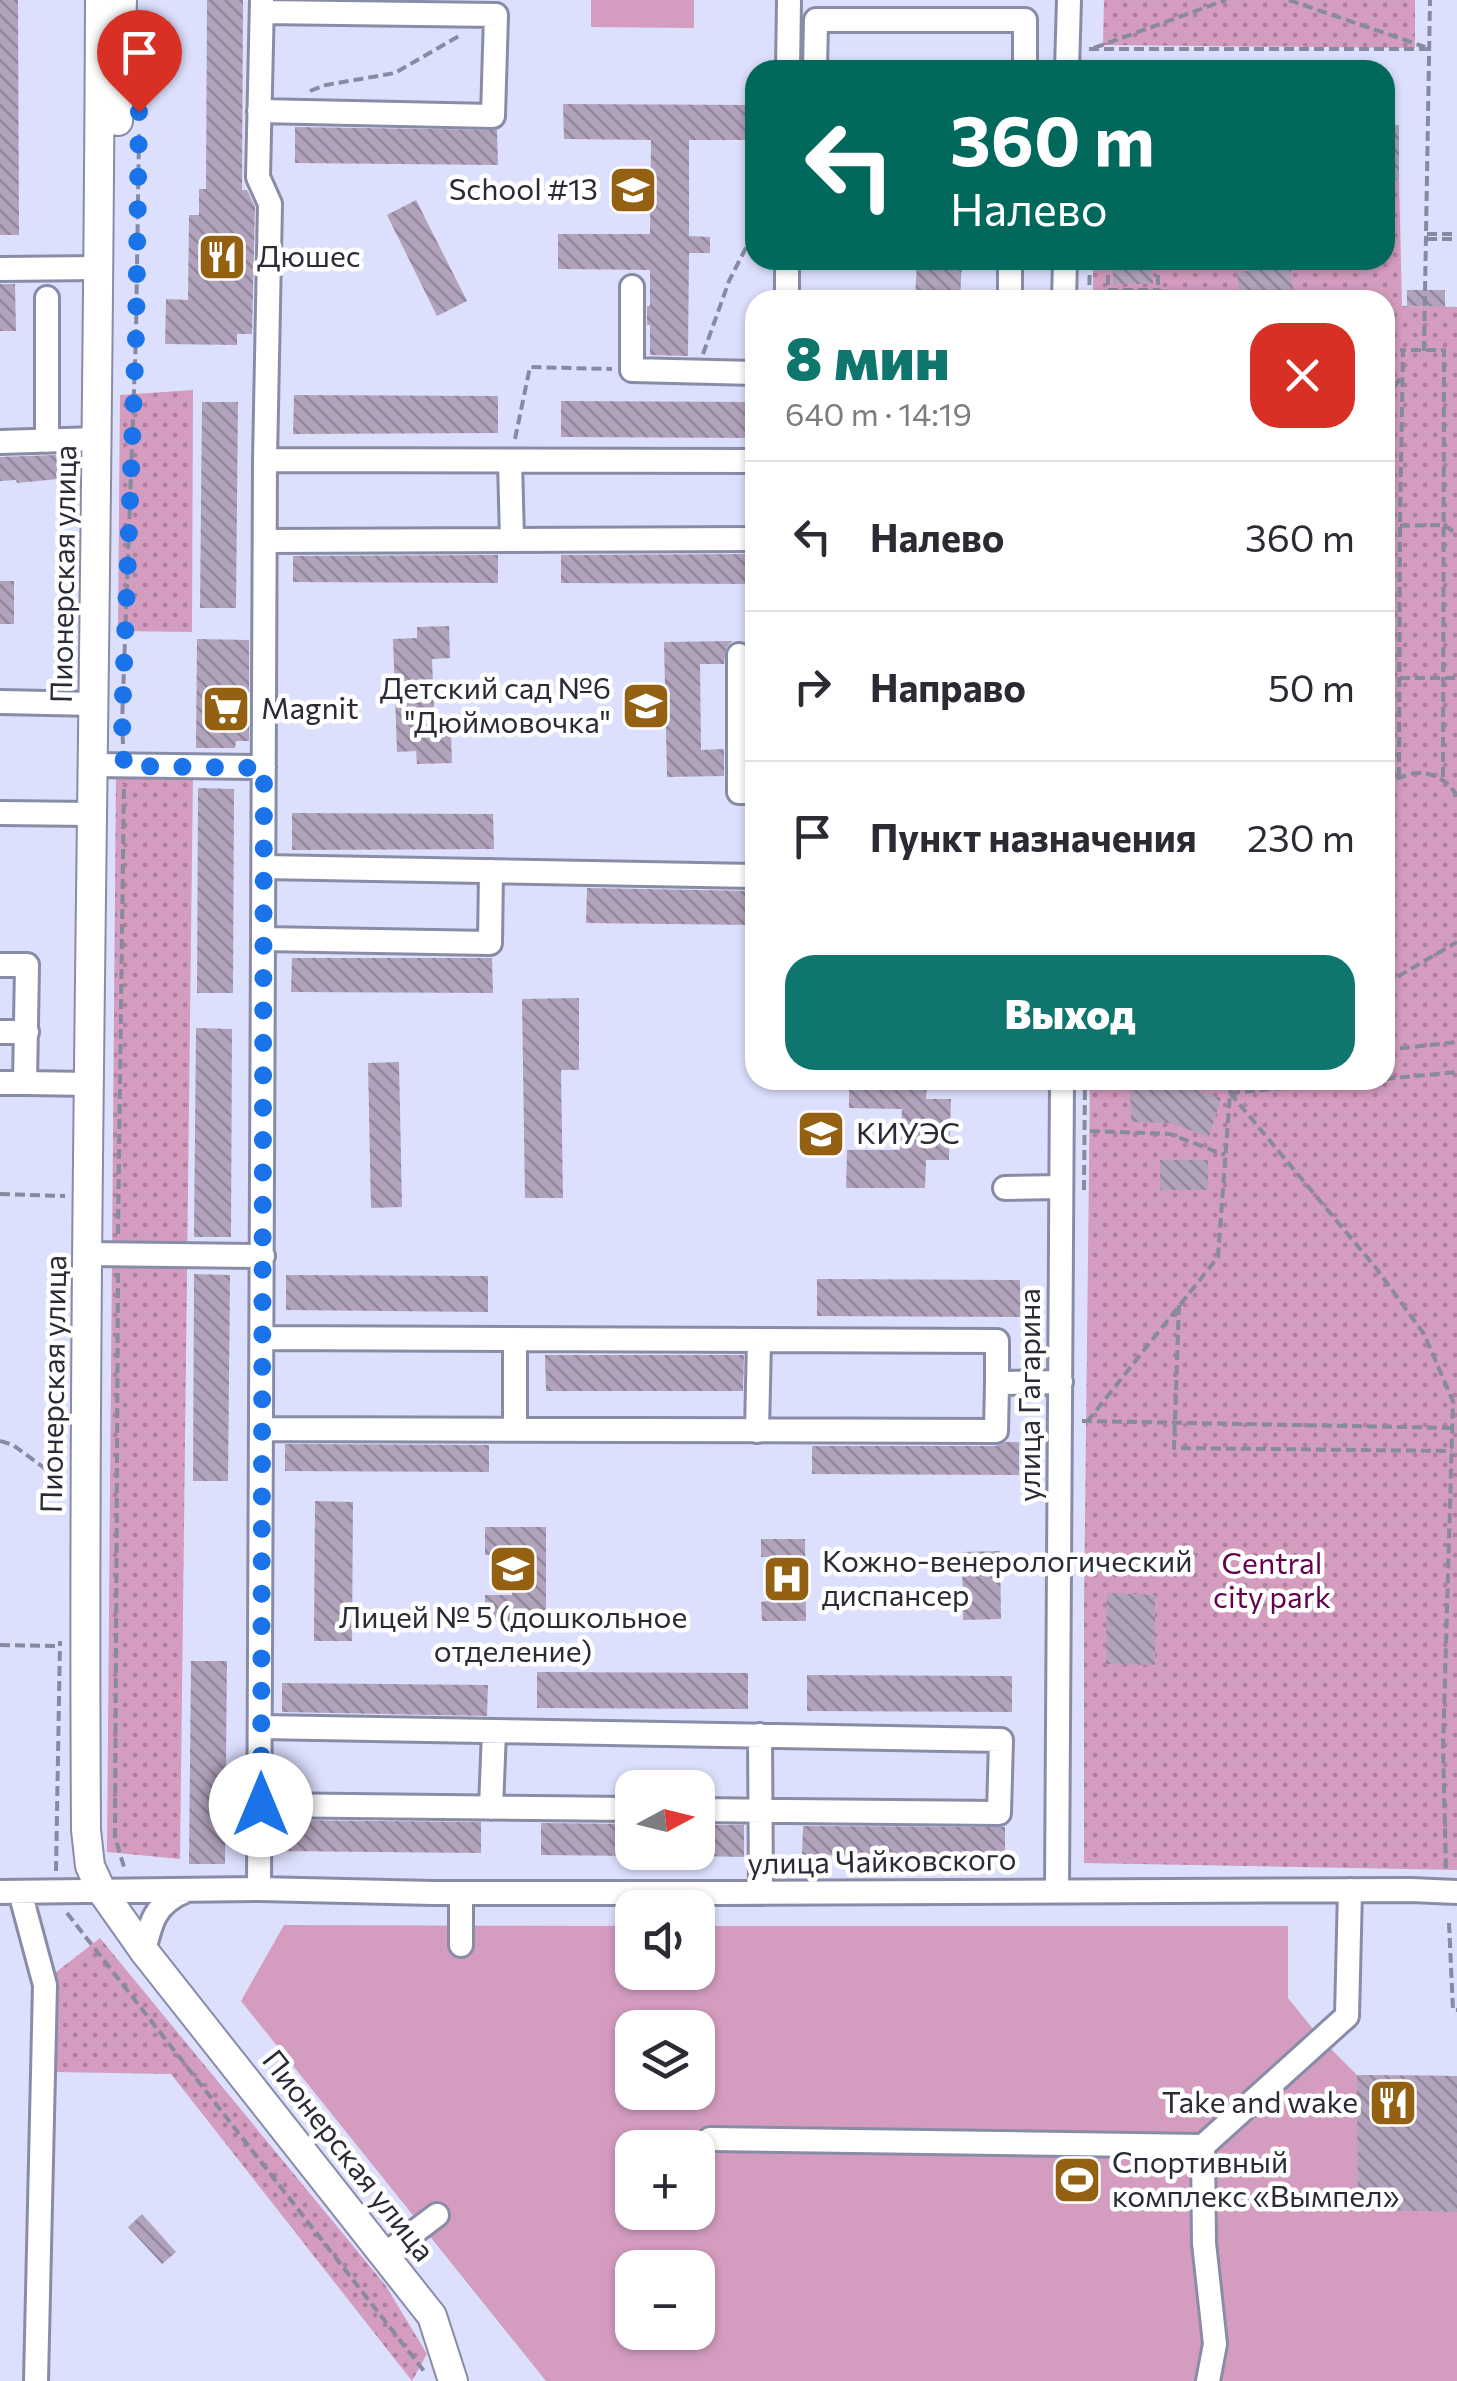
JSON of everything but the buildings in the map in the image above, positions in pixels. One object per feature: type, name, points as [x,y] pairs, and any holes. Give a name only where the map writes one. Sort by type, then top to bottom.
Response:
[{"type":"main road","name":"Пионерская улица","points":[[100,0],[84,1609],[86,1830],[90,1866],[101,1890],[144,1950],[432,2316],[440,2378]]},
{"type":"main road","name":"Пионерская улица","points":[[99,268],[114,242],[122,0]]},
{"type":"street","points":[[788,0],[788,60]]},
{"type":"street","points":[[1067,60],[1069,0]]},
{"type":"street","points":[[259,1889],[265,460],[272,341],[270,204],[258,177],[262,6],[496,15],[493,116],[260,111]]},
{"type":"street","points":[[815,60],[816,20],[1026,20],[1025,60]]},
{"type":"street","points":[[0,269],[99,268]]},
{"type":"street","points":[[632,287],[632,370],[745,372]]},
{"type":"street","points":[[47,298],[47,440]]},
{"type":"street","points":[[0,442],[98,439]]},
{"type":"street","points":[[265,460],[510,461],[636,470],[745,462]]},
{"type":"street","points":[[510,461],[512,540]]},
{"type":"street","points":[[265,541],[745,538]]},
{"type":"street","points":[[739,655],[739,792],[745,792]]},
{"type":"street","points":[[0,702],[95,704]]},
{"type":"street","points":[[94,766],[124,766],[162,757],[264,768]]},
{"type":"street","points":[[0,813],[92,814]]},
{"type":"street","points":[[264,867],[745,876]]},
{"type":"street","points":[[264,939],[490,942],[491,872]]},
{"type":"street","points":[[0,965],[27,965],[26,1083]]},
{"type":"street","points":[[0,1032],[26,1032]]},
{"type":"street","points":[[0,1083],[90,1084]]},
{"type":"street","name":"улица Гагарина","points":[[1057,1890],[1062,1090]]},
{"type":"street","points":[[1004,1188],[1061,1187]]},
{"type":"street","points":[[88,1254],[263,1256]]},
{"type":"street","points":[[262,1338],[997,1340],[996,1431],[262,1429]]},
{"type":"street","points":[[515,1339],[515,1430]]},
{"type":"street","points":[[757,1430],[759,1340]]},
{"type":"street","points":[[996,1383],[1060,1382]]},
{"type":"street","points":[[261,1726],[1001,1740],[1000,1813],[715,1810]]},
{"type":"street","points":[[491,1808],[494,1731]]},
{"type":"street","points":[[760,1735],[761,1893]]},
{"type":"street","points":[[261,1805],[615,1809]]},
{"type":"street","name":"улица Чайковского","points":[[10,1892],[259,1889],[761,1893],[1451,1886]]},
{"type":"street","points":[[144,1950],[158,1910],[169,1898],[188,1890]]},
{"type":"street","points":[[715,2139],[1203,2146],[1347,2016],[1350,1890]]},
{"type":"street","points":[[10,1892],[44,1986],[36,2381]]},
{"type":"street","points":[[461,1892],[461,1944]]},
{"type":"street","points":[[1203,2146],[1204,2244],[1215,2344],[1208,2381]]},
{"type":"street","points":[[384,2255],[436,2214]]},
{"type":"path","points":[[1226,0],[1089,49],[1429,49]]},
{"type":"path","points":[[1289,0],[1429,49]]},
{"type":"path","points":[[1424,350],[1430,0]]},
{"type":"path","points":[[309,91],[326,84],[396,73],[462,34]]},
{"type":"path","points":[[124,1868],[115,1837],[122,722],[136,354],[139,118]]},
{"type":"path","points":[[1427,236],[1457,237]]},
{"type":"path","points":[[697,370],[729,281],[745,250]]},
{"type":"path","points":[[1108,290],[1158,290],[1158,270]]},
{"type":"path","points":[[1395,350],[1444,350],[1442,779]]},
{"type":"path","points":[[1399,777],[1403,350]]},
{"type":"path","points":[[510,461],[530,367],[632,370]]},
{"type":"path","points":[[1395,386],[1403,375]]},
{"type":"path","points":[[1395,526],[1444,525],[1457,534]]},
{"type":"path","points":[[1395,677],[1457,678]]},
{"type":"path","points":[[1395,780],[1414,772],[1429,773],[1442,779],[1457,796]]},
{"type":"path","points":[[1395,978],[1457,942]]},
{"type":"path","points":[[1395,1049],[1457,1042]]},
{"type":"path","points":[[1395,1078],[1457,1072]]},
{"type":"path","points":[[1086,1422],[1218,1257],[1230,1090]]},
{"type":"path","points":[[1230,1093],[1263,1090]]},
{"type":"path","points":[[1230,1093],[1376,1268],[1424,1334],[1453,1401],[1443,1748],[1451,1886]]},
{"type":"path","points":[[1090,1131],[1170,1134],[1226,1155]]},
{"type":"path","points":[[0,1194],[69,1196]]},
{"type":"path","points":[[1180,1306],[1174,1448],[1452,1451]]},
{"type":"path","points":[[1454,1428],[1457,1414]]},
{"type":"path","points":[[1060,1420],[1454,1428]]},
{"type":"path","points":[[0,1441],[13,1444],[63,1482]]},
{"type":"path","points":[[0,1645],[60,1646]]},
{"type":"path","points":[[62,1907],[440,2378]]},
{"type":"path","points":[[1449,1923],[1457,2010]]},
{"type":"green space","points":[[591,0],[694,0],[694,28],[591,27]]},
{"type":"green space","points":[[1104,0],[1415,0],[1415,48],[1103,45]]},
{"type":"green space","name":"Central city park","points":[[1395,180],[1399,180],[1402,306],[1457,307],[1457,1870],[1084,1863],[1090,1090],[1395,1090],[1395,290],[1093,290],[1093,270],[1395,270]]},
{"type":"green space","points":[[193,390],[192,632],[118,631],[120,395]]},
{"type":"green space","points":[[116,773],[193,773],[180,1859],[107,1852]]},
{"type":"green space","name":"Спортивный комплекс «Вымпел»","points":[[284,1925],[615,1926],[615,1990],[715,1990],[715,1926],[1288,1926],[1288,1998],[1357,2075],[1457,2076],[1457,2381],[546,2381],[241,2001]]},
{"type":"green space","points":[[100,1938],[386,2286],[427,2354],[412,2381],[171,2074],[54,2072],[55,1973]]},
{"type":"place","name":"School #13","points":[[633,190]]},
{"type":"place","name":"Дюшес","points":[[222,257]]},
{"type":"place","name":"Детский сад №6 \"Дюймовочка\"","points":[[646,706]]},
{"type":"place","name":"Magnit","points":[[226,709]]},
{"type":"place","name":"КИУЭС","points":[[821,1134]]},
{"type":"place","name":"Лицей № 5 (дошкольное отделение)","points":[[513,1569]]},
{"type":"place","name":"Кожно-венерологический диспансер","points":[[787,1579]]},
{"type":"place","name":"Take and wake","points":[[1393,2103]]},
{"type":"place","name":"Спортивный комплекс «Вымпел»","points":[[1077,2180]]},
{"type":"route","points":[[139,112],[136,335],[122,722],[124,766],[264,768],[261,1805]]}]
